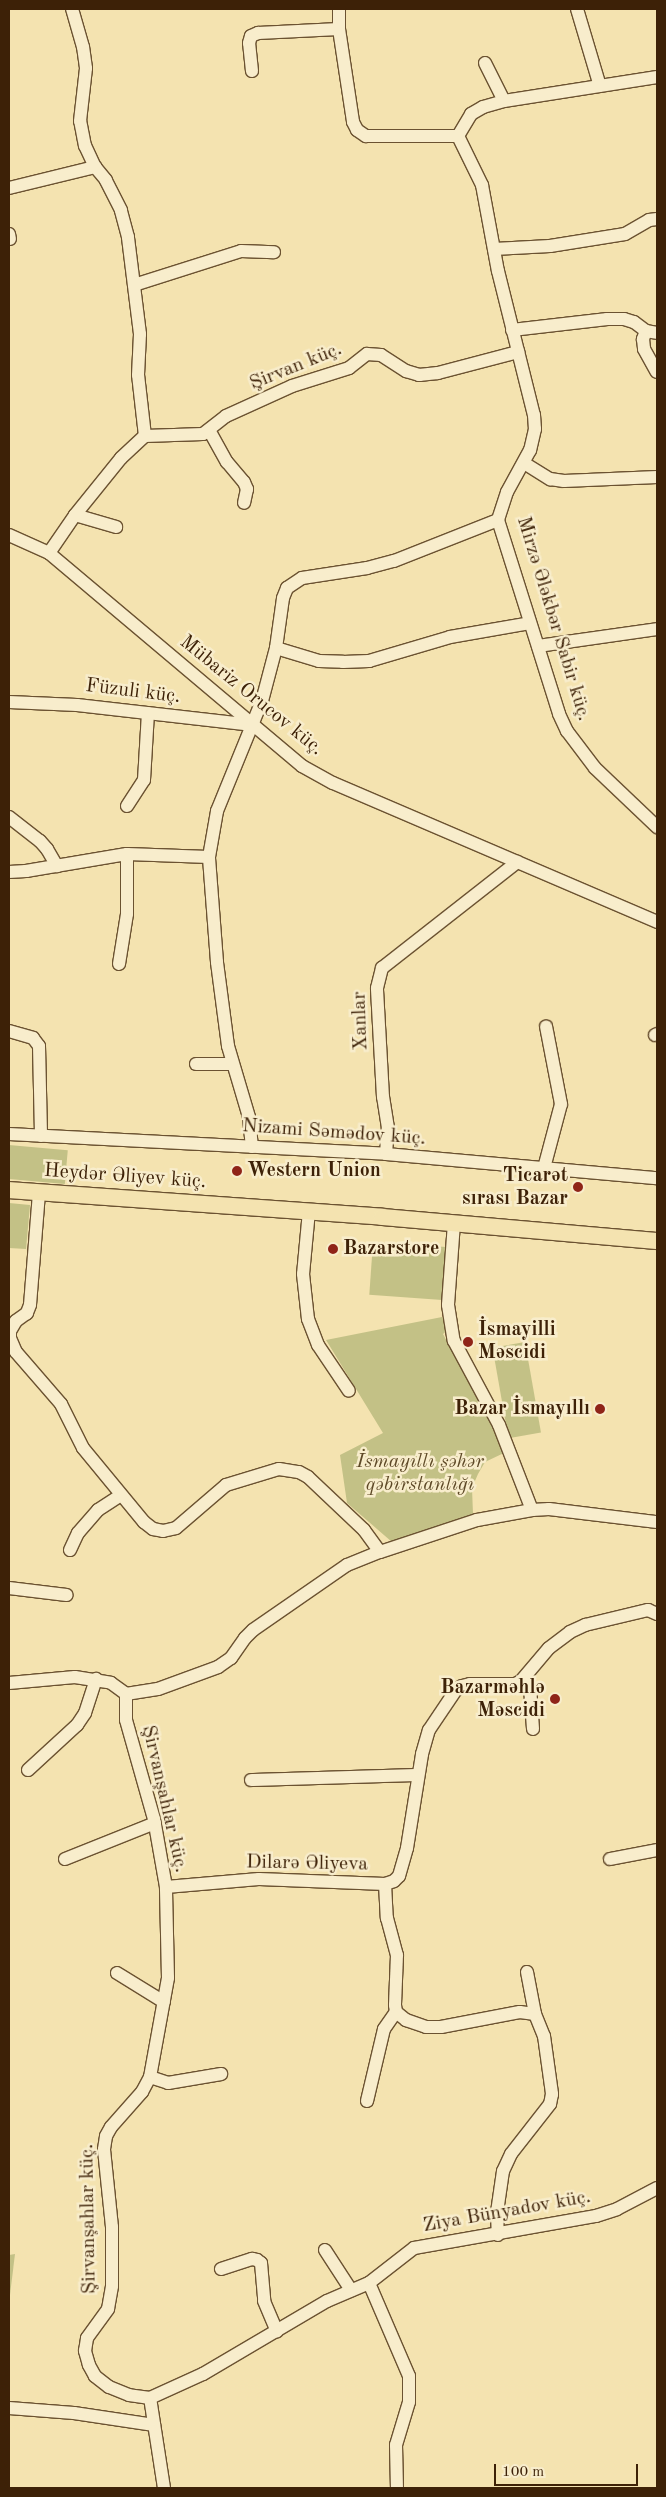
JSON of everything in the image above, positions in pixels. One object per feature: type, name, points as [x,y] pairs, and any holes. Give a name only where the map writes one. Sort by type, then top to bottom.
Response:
[{"type":"main road","name":"Heydər Əliyev küç.","points":[[9,1190],[309,1211],[657,1241]]},
{"type":"street","points":[[49,553],[75,515],[121,458],[145,436],[138,376],[140,334],[128,237],[121,210],[106,180],[95,167],[85,146],[80,121],[86,68],[83,47],[72,9]]},
{"type":"street","points":[[339,9],[339,29],[353,122],[357,130],[366,136],[458,136],[471,114],[483,107],[504,101],[657,77]]},
{"type":"street","points":[[577,9],[600,86]]},
{"type":"street","points":[[252,72],[249,43],[251,36],[258,33],[339,29]]},
{"type":"street","points":[[485,63],[504,101]]},
{"type":"street","name":"Mirzə Ələkbər Sabir küç.","points":[[458,136],[482,185],[494,249],[536,429],[524,463],[507,492],[498,520],[559,714],[567,731],[595,768],[657,827]]},
{"type":"street","points":[[9,188],[95,167]]},
{"type":"street","points":[[494,249],[550,246],[625,234],[649,220],[657,219]]},
{"type":"street","points":[[134,285],[241,251],[274,252]]},
{"type":"street","points":[[512,330],[615,319],[634,322],[652,332],[644,339],[644,349],[657,372]]},
{"type":"street","name":"Şirvan küç.","points":[[145,436],[193,436],[209,430],[215,423],[226,416],[292,386],[348,368],[367,354],[381,355],[406,371],[419,375],[438,373],[518,352]]},
{"type":"street","points":[[209,430],[227,462],[244,482],[247,489],[244,503]]},
{"type":"street","points":[[524,463],[546,476],[564,481],[657,477]]},
{"type":"street","points":[[75,515],[116,526]]},
{"type":"street","points":[[252,1147],[250,1117],[232,1064],[217,962],[209,857],[217,812],[253,726],[276,648],[286,588],[302,578],[366,568],[394,561],[498,520]]},
{"type":"street","name":"Mübariz Orucov küç.","points":[[9,535],[49,553],[302,766],[333,783],[657,922]]},
{"type":"street","points":[[276,648],[318,660],[343,662],[369,660],[450,638],[530,623]]},
{"type":"street","points":[[538,646],[657,629]]},
{"type":"street","name":"Füzuli küç.","points":[[9,702],[69,704],[253,726]]},
{"type":"street","points":[[126,806],[144,780],[148,713]]},
{"type":"street","points":[[9,817],[40,841],[57,866]]},
{"type":"street","points":[[9,872],[127,854],[209,857]]},
{"type":"street","points":[[119,964],[127,914],[127,854]]},
{"type":"street","name":"Xanlar","points":[[386,1154],[388,1128],[383,1096],[377,988],[382,968],[517,862]]},
{"type":"street","points":[[544,1168],[561,1104],[546,1026]]},
{"type":"street","points":[[9,1031],[33,1038],[39,1046],[40,1136]]},
{"type":"street","points":[[196,1064],[232,1064]]},
{"type":"street","name":"Nizami Səmədov küç.","points":[[9,1134],[386,1154],[657,1178]]},
{"type":"street","points":[[39,1193],[30,1305],[27,1313],[16,1322],[10,1331],[10,1338],[16,1352],[61,1404],[82,1448],[144,1522],[153,1529],[163,1531],[176,1528],[226,1485],[279,1469],[299,1472],[308,1477],[364,1530],[380,1552]]},
{"type":"street","points":[[309,1211],[303,1274],[308,1319],[318,1345],[349,1391]]},
{"type":"street","points":[[454,1223],[448,1305],[454,1341],[499,1425],[532,1510]]},
{"type":"street","points":[[70,1550],[78,1533],[98,1510],[121,1495]]},
{"type":"street","points":[[9,1683],[76,1677],[111,1683],[126,1694],[158,1689],[218,1667],[231,1658],[244,1638],[261,1624],[347,1565],[477,1520],[532,1510],[566,1510],[657,1522]]},
{"type":"street","points":[[9,1588],[67,1595]]},
{"type":"street","points":[[385,1884],[394,1881],[399,1876],[407,1848],[418,1775],[429,1730],[456,1690],[470,1684],[515,1684],[526,1676],[549,1648],[570,1632],[585,1625],[648,1610],[657,1614]]},
{"type":"street","points":[[526,1676],[530,1687],[533,1729]]},
{"type":"street","points":[[28,1770],[77,1725],[85,1714],[96,1679]]},
{"type":"street","name":"Şirvanşahlar küç.","points":[[126,1694],[126,1720],[155,1823],[166,1887],[168,1978],[150,2077],[142,2092],[111,2127],[106,2136],[104,2149],[112,2227],[112,2286],[108,2309],[87,2338],[85,2351],[95,2376],[109,2387],[129,2395],[150,2398]]},
{"type":"street","points":[[251,1780],[418,1775]]},
{"type":"street","points":[[65,1859],[155,1823]]},
{"type":"street","points":[[610,1859],[657,1850]]},
{"type":"street","name":"Dilarə Əliyeva","points":[[166,1887],[259,1879],[385,1884],[387,1918],[397,1955],[396,2012]]},
{"type":"street","points":[[498,2235],[497,2212],[503,2171],[511,2154],[550,2104],[552,2094],[544,2036],[534,2014],[527,1972]]},
{"type":"street","points":[[117,1973],[164,2002]]},
{"type":"street","points":[[367,2101],[384,2029],[396,2012],[406,2020],[426,2027],[441,2027],[520,2012],[534,2014]]},
{"type":"street","points":[[150,2077],[168,2083],[221,2074]]},
{"type":"street","name":"Ziya Bünyadov küç.","points":[[150,2398],[203,2374],[327,2301],[369,2283],[414,2248],[498,2235],[596,2216],[617,2209],[657,2188]]},
{"type":"street","points":[[325,2250],[351,2290]]},
{"type":"street","points":[[221,2269],[252,2259],[261,2263],[264,2301],[277,2330]]},
{"type":"street","points":[[369,2283],[409,2376],[409,2402],[396,2445],[397,2488]]},
{"type":"street","points":[[150,2398],[164,2488]]},
{"type":"street","points":[[9,2408],[74,2413],[154,2425]]},
{"type":"green space","points":[[9,1145],[68,1150],[65,1184],[9,1179]]},
{"type":"green space","points":[[9,1203],[30,1205],[26,1249],[9,1248]]},
{"type":"green space","points":[[373,1242],[446,1247],[442,1300],[369,1295]]},
{"type":"green space","name":"İsmayıllı şəhər qəbirstanlığı","points":[[442,1317],[449,1329],[443,1334],[506,1452],[485,1462],[478,1474],[472,1488],[473,1514],[392,1542],[347,1503],[340,1455],[383,1433],[326,1340]]},
{"type":"green space","points":[[525,1342],[541,1433],[508,1438],[493,1348]]},
{"type":"green space","points":[[15,2254],[9,2303],[9,2255]]},
{"type":"place","name":"Western Union","points":[[237,1171]]},
{"type":"place","name":"Ticarət sırası Bazar","points":[[578,1187]]},
{"type":"place","name":"Bazarstore","points":[[333,1249]]},
{"type":"place","name":"İsmayilli Məscidi","points":[[468,1342]]},
{"type":"place","name":"Bazar İsmayıllı","points":[[600,1409]]},
{"type":"place","name":"Bazarməhlə Məscidi","points":[[555,1699]]}]
